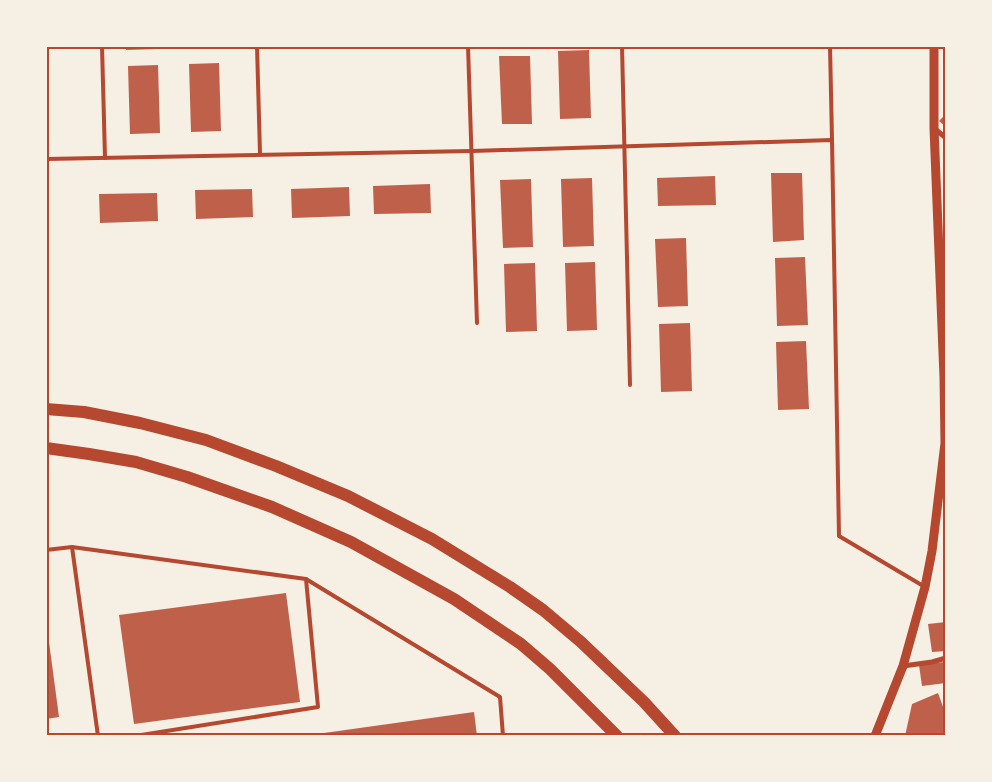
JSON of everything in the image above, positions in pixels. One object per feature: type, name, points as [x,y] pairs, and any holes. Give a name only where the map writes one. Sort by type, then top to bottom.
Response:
[{"type":"main road","points":[[46,408],[84,412],[140,423],[206,440],[348,496],[432,539],[542,610],[588,648],[644,702],[675,736]]},
{"type":"main road","points":[[46,448],[136,462],[187,477],[272,507],[351,542],[454,599],[521,644],[550,669],[617,736]]},
{"type":"street","points":[[875,736],[903,666],[925,587],[943,484],[945,442],[944,377],[934,128],[934,46]]},
{"type":"street","points":[[934,128],[946,138]]},
{"type":"street","points":[[903,666],[946,658]]},
{"type":"lane","points":[[102,46],[105,158]]},
{"type":"lane","points":[[256,46],[260,154]]},
{"type":"lane","points":[[468,46],[477,323]]},
{"type":"lane","points":[[622,46],[630,385]]},
{"type":"lane","points":[[830,46],[839,536],[925,587]]},
{"type":"lane","points":[[46,159],[472,151],[832,140]]},
{"type":"lane","points":[[46,550],[72,547],[306,579],[500,697],[503,736]]},
{"type":"lane","points":[[72,547],[98,736]]},
{"type":"lane","points":[[135,736],[318,707],[306,579]]},
{"type":"building","points":[[126,46],[156,46],[157,49],[126,50]]},
{"type":"building","points":[[589,50],[591,118],[560,119],[558,51]]},
{"type":"building","points":[[499,56],[530,56],[532,124],[502,124]]},
{"type":"building","points":[[219,63],[221,131],[191,132],[189,64]]},
{"type":"building","points":[[158,65],[160,133],[130,134],[128,66]]},
{"type":"building","points":[[946,114],[946,127],[939,121]]},
{"type":"building","points":[[771,173],[802,173],[804,240],[773,242]]},
{"type":"building","points":[[715,176],[716,205],[658,206],[657,178]]},
{"type":"building","points":[[592,178],[594,246],[563,247],[561,179]]},
{"type":"building","points":[[531,179],[533,247],[503,248],[500,180]]},
{"type":"building","points":[[430,184],[431,213],[374,214],[373,186]]},
{"type":"building","points":[[349,187],[350,216],[292,218],[291,189]]},
{"type":"building","points":[[252,189],[253,217],[196,219],[195,190]]},
{"type":"building","points":[[157,193],[158,221],[100,223],[99,194]]},
{"type":"building","points":[[686,238],[688,306],[658,307],[655,239]]},
{"type":"building","points":[[805,257],[808,325],[777,326],[775,258]]},
{"type":"building","points":[[595,262],[597,330],[567,331],[565,263]]},
{"type":"building","points":[[535,263],[537,331],[506,332],[504,264]]},
{"type":"building","points":[[690,323],[692,391],[661,392],[659,324]]},
{"type":"building","points":[[806,341],[809,409],[778,410],[776,342]]},
{"type":"building","points":[[286,593],[300,702],[134,724],[119,615]]},
{"type":"building","points":[[946,622],[946,651],[932,652],[928,624]]},
{"type":"building","points":[[46,627],[59,717],[46,719]]},
{"type":"building","points":[[944,662],[946,683],[922,686],[919,665]]},
{"type":"building","points":[[938,693],[946,715],[946,736],[905,736],[912,704]]},
{"type":"building","points":[[474,712],[477,736],[324,736],[324,733]]}]
